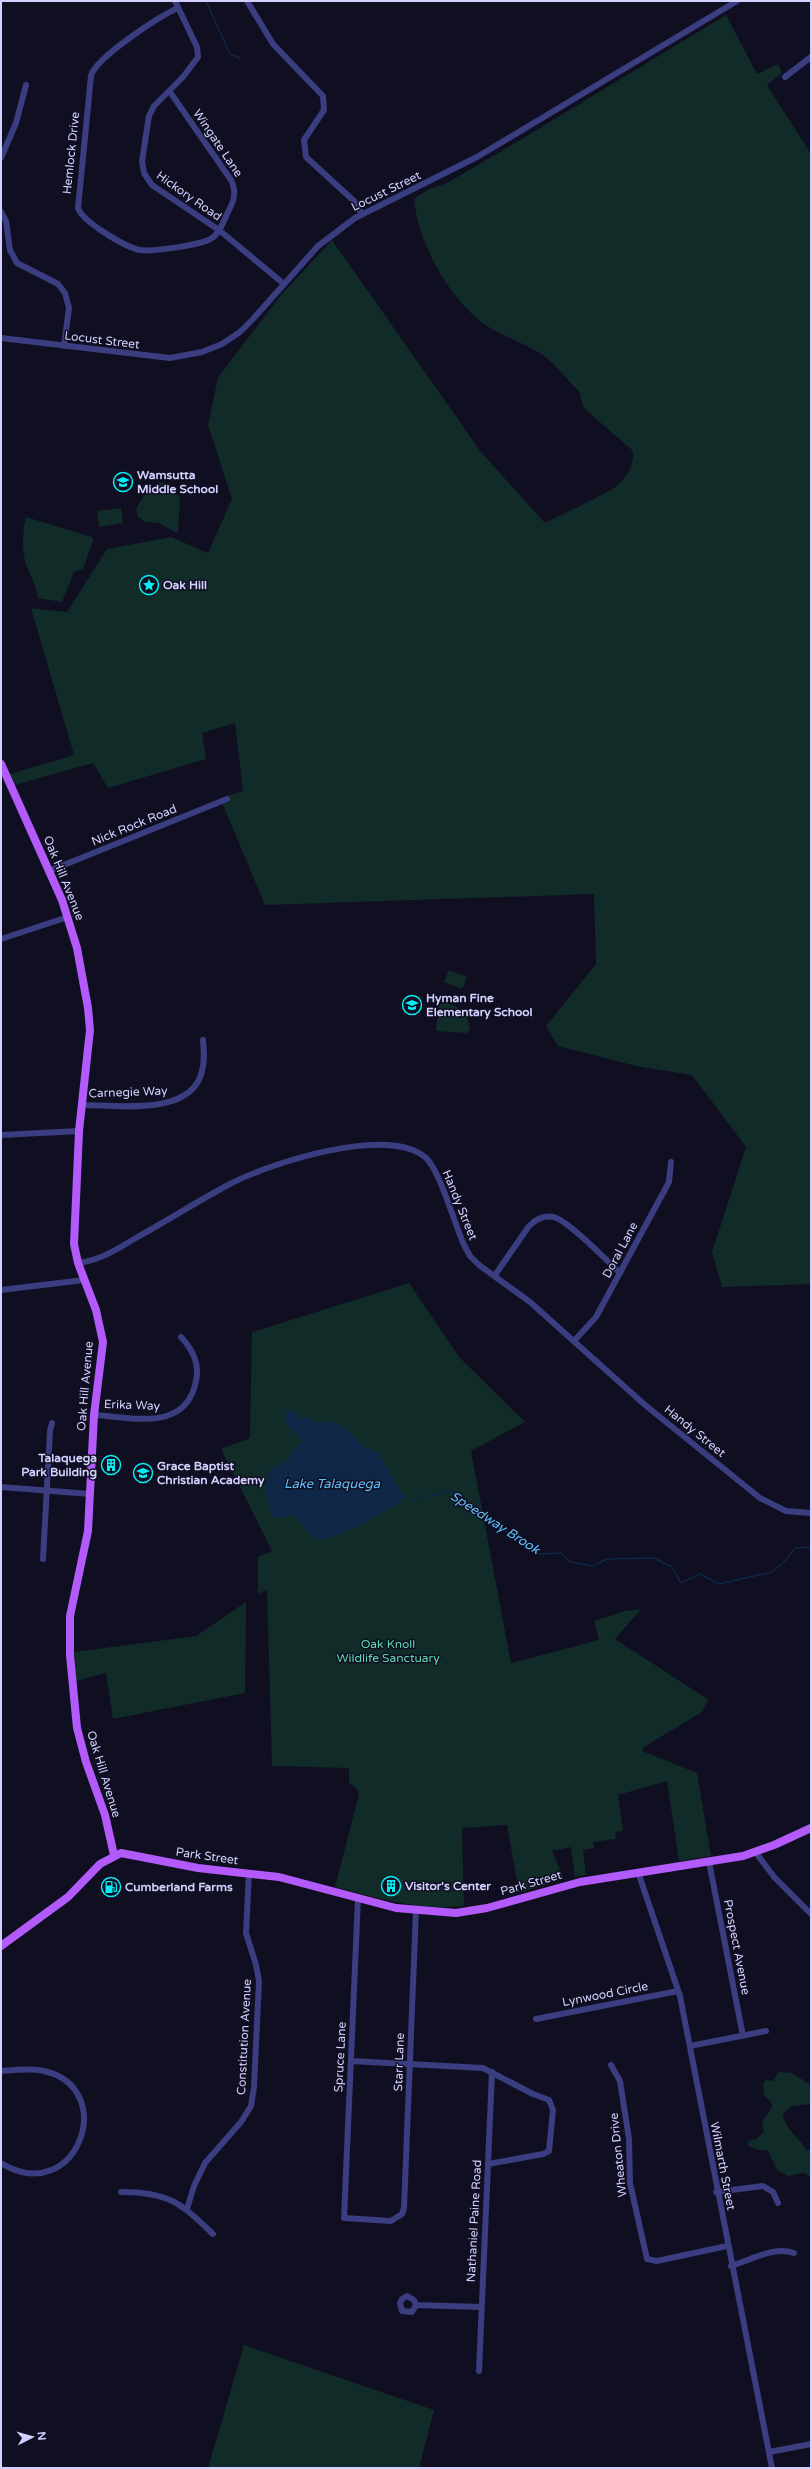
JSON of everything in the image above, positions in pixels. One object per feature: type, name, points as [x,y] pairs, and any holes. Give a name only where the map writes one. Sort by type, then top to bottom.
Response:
[{"type":"main road","name":"Oak Hill Avenue","points":[[1,764],[4,781],[49,871],[68,917],[77,948],[88,1008],[90,1030],[81,1105],[74,1229],[78,1263],[96,1310],[102,1342],[94,1415],[88,1531],[70,1616],[71,1675],[81,1745],[105,1815],[114,1855]]},
{"type":"main road","name":"Park Street","points":[[114,1855],[130,1853],[198,1868],[279,1877],[396,1908],[439,1913],[471,1911],[560,1886],[756,1853],[811,1828]]},
{"type":"main road","points":[[1,1946],[68,1896],[100,1864],[114,1855]]},
{"type":"street","name":"Hickory Road","points":[[175,1],[198,54],[196,60],[170,92],[154,106],[149,116],[142,161],[144,173],[152,185],[219,230],[284,284]]},
{"type":"street","points":[[247,1],[273,44],[323,96],[324,110],[304,140],[306,157],[354,201],[362,214]]},
{"type":"street","name":"Locust Street","points":[[1,338],[170,358],[202,352],[222,344],[240,332],[318,246],[362,214],[464,164],[737,1]]},
{"type":"street","name":"Hemlock Drive","points":[[178,8],[156,20],[101,60],[93,70],[78,208],[83,216],[95,226],[140,250],[153,250],[206,241],[212,239],[219,230]]},
{"type":"street","points":[[785,77],[811,57]]},
{"type":"street","points":[[1,158],[16,123],[26,85]]},
{"type":"street","name":"Wingate Lane","points":[[170,92],[233,185],[234,201],[219,230]]},
{"type":"street","points":[[1,212],[6,221],[10,250],[17,263],[58,284],[66,293],[68,308],[64,346]]},
{"type":"street","name":"Nick Rock Road","points":[[49,871],[227,799]]},
{"type":"street","points":[[1,939],[68,917]]},
{"type":"street","name":"Carnegie Way","points":[[81,1105],[164,1104],[178,1100],[191,1091],[202,1072],[203,1040]]},
{"type":"street","points":[[1,1135],[79,1131]]},
{"type":"street","name":"Handy Street","points":[[78,1263],[103,1258],[248,1175],[331,1151],[363,1144],[378,1144],[414,1150],[424,1156],[430,1163],[454,1224],[470,1256],[530,1302],[645,1405],[760,1498],[786,1511],[811,1513]]},
{"type":"street","name":"Doral Lane","points":[[574,1341],[596,1317],[669,1182],[671,1162]]},
{"type":"street","points":[[495,1275],[529,1226],[536,1220],[546,1217],[562,1221],[620,1272]]},
{"type":"street","points":[[1,1290],[84,1280]]},
{"type":"street","name":"Erika Way","points":[[94,1415],[154,1419],[167,1417],[178,1412],[193,1392],[198,1372],[191,1348],[181,1337]]},
{"type":"street","points":[[43,1559],[46,1491],[50,1431],[52,1423]]},
{"type":"street","points":[[1,1487],[90,1494]]},
{"type":"street","points":[[756,1853],[775,1878],[811,1914]]},
{"type":"street","name":"Prospect Avenue","points":[[709,1862],[743,2036]]},
{"type":"street","name":"Wilmarth Street","points":[[638,1872],[678,1991],[690,2046],[716,2192],[772,2468]]},
{"type":"street","name":"Constitution Avenue","points":[[187,2209],[199,2174],[213,2154],[241,2122],[253,2096],[258,1981],[256,1965],[245,1929],[249,1873]]},
{"type":"street","name":"Spruce Lane","points":[[358,1898],[344,2218],[391,2221],[402,2214]]},
{"type":"street","name":"Starr Lane","points":[[402,2214],[416,1910]]},
{"type":"street","name":"Lynwood Circle","points":[[536,2019],[678,1991]]},
{"type":"street","points":[[690,2046],[766,2031]]},
{"type":"street","points":[[351,2061],[465,2065],[483,2068],[533,2094],[549,2100],[553,2110],[552,2137],[549,2151],[543,2154],[488,2164]]},
{"type":"street","name":"Wheaton Drive","points":[[611,2065],[618,2076],[621,2087],[630,2139],[630,2183],[647,2259],[657,2261],[727,2246]]},
{"type":"street","points":[[1,2070],[43,2071],[58,2076],[69,2085],[79,2098],[84,2116],[84,2132],[79,2146],[70,2158],[59,2166],[35,2174],[12,2170],[1,2163]]},
{"type":"street","name":"Nathaniel Paine Road","points":[[478,2371],[492,2072]]},
{"type":"street","points":[[716,2192],[763,2186],[773,2192],[778,2203]]},
{"type":"street","points":[[121,2192],[155,2194],[187,2209],[213,2234]]},
{"type":"street","points":[[731,2266],[775,2250],[784,2250],[794,2253]]},
{"type":"street","points":[[416,2305],[482,2307]]},
{"type":"street","points":[[769,2452],[811,2444]]},
{"type":"green space","points":[[726,15],[757,74],[778,64],[782,73],[767,85],[811,154],[811,1284],[722,1287],[712,1252],[746,1147],[692,1075],[636,1066],[558,1046],[546,1026],[596,964],[594,894],[265,905],[220,798],[243,791],[235,723],[202,733],[206,759],[108,788],[93,763],[15,785],[10,774],[74,755],[31,608],[67,612],[107,549],[171,537],[208,553],[232,499],[208,425],[218,377],[282,294],[332,240],[481,452],[545,523],[616,487],[620,483],[626,476],[632,463],[632,450],[586,410],[582,404],[580,392],[552,362],[520,342],[484,324],[458,299],[437,268],[428,251],[417,216],[414,199],[429,189],[447,183],[520,140]]},
{"type":"green space","points":[[160,482],[169,485],[180,498],[178,533],[158,523],[145,522],[138,517],[136,509],[143,497]]},
{"type":"green space","points":[[121,508],[123,523],[99,527],[97,511]]},
{"type":"green space","points":[[26,517],[92,537],[93,541],[83,569],[74,572],[62,602],[38,598],[23,552],[23,537]]},
{"type":"green space","points":[[449,970],[467,977],[462,989],[444,982]]},
{"type":"green space","points":[[446,1003],[460,1009],[463,1012],[467,1018],[470,1029],[467,1033],[436,1031],[439,1004]]},
{"type":"green space","name":"Oak Knoll Wildlife Sanctuary","points":[[409,1283],[459,1357],[525,1422],[471,1451],[511,1663],[599,1640],[594,1621],[625,1611],[641,1609],[615,1639],[709,1700],[702,1712],[644,1747],[642,1751],[697,1773],[711,1856],[679,1861],[667,1781],[618,1795],[623,1831],[615,1832],[616,1839],[593,1842],[594,1848],[583,1850],[586,1875],[575,1877],[571,1847],[552,1851],[564,1879],[519,1893],[507,1825],[462,1828],[464,1906],[431,1907],[415,1905],[382,1899],[335,1887],[359,1794],[356,1788],[349,1783],[349,1768],[272,1766],[267,1589],[258,1594],[258,1557],[272,1551],[221,1449],[250,1438],[252,1332]]},
{"type":"green space","points":[[246,1602],[245,1693],[113,1719],[106,1673],[76,1681],[74,1652],[196,1636]]},
{"type":"green space","points":[[779,2072],[792,2073],[811,2085],[811,2104],[792,2106],[783,2114],[784,2120],[789,2129],[806,2150],[811,2150],[811,2177],[804,2173],[788,2176],[777,2170],[768,2151],[755,2149],[748,2145],[748,2141],[756,2139],[764,2132],[762,2122],[772,2107],[771,2102],[764,2095],[763,2084],[766,2080],[773,2081]]},
{"type":"green space","points":[[244,2345],[434,2410],[419,2468],[208,2468]]},
{"type":"water","name":"Lake Talaquega","points":[[288,1410],[297,1413],[298,1418],[310,1418],[313,1423],[331,1422],[343,1426],[365,1448],[377,1451],[403,1495],[401,1500],[360,1525],[335,1536],[325,1538],[317,1538],[313,1536],[292,1515],[273,1518],[265,1490],[269,1470],[289,1459],[293,1450],[301,1443],[300,1437],[286,1424],[286,1412]]},
{"type":"waterway","points":[[206,1],[230,54],[240,58]]},
{"type":"waterway","name":"Speedway Brook","points":[[411,1500],[449,1491],[539,1554],[561,1553],[570,1562],[593,1566],[607,1559],[654,1558],[672,1567],[681,1583],[700,1574],[719,1584],[772,1572],[785,1561],[795,1548],[811,1547]]},
{"type":"waterway","name":"Speedway Brook","points":[[402,1497],[406,1498]]},
{"type":"place","name":"Wamsutta Middle School","points":[[123,482]]},
{"type":"place","name":"Oak Hill","points":[[149,585]]},
{"type":"place","name":"Hyman Fine Elementary School","points":[[412,1005]]},
{"type":"place","name":"Talaquega Park Building","points":[[111,1465]]},
{"type":"place","name":"Grace Baptist Christian Academy","points":[[143,1473]]},
{"type":"place","name":"Visitor's Center","points":[[391,1886]]},
{"type":"place","name":"Cumberland Farms","points":[[111,1887]]}]
